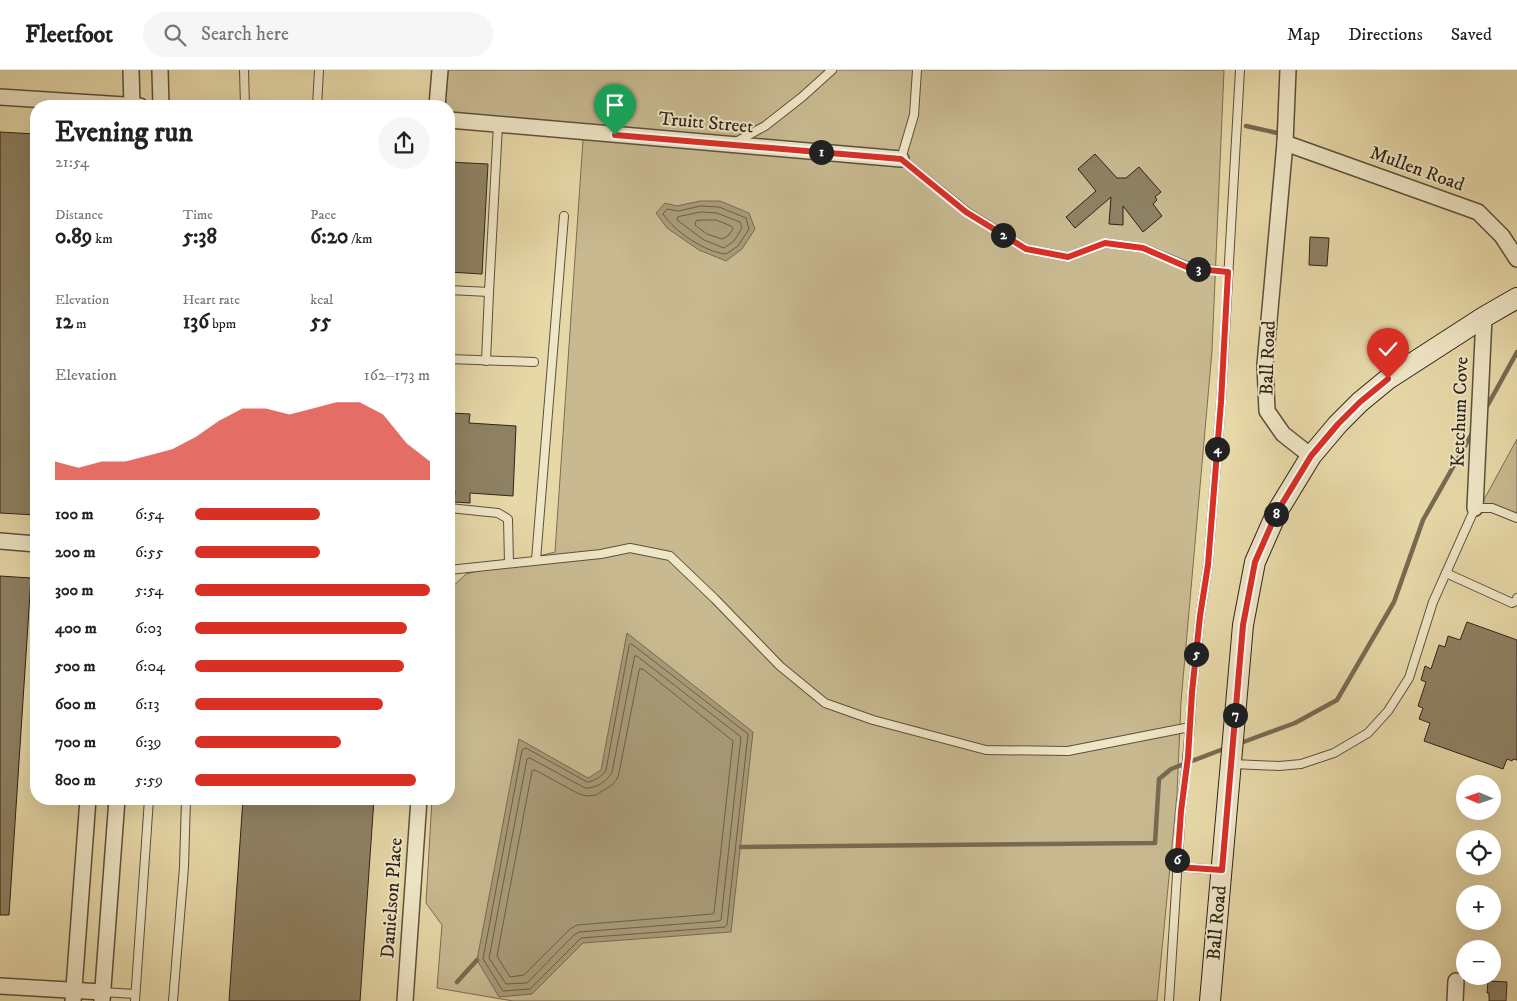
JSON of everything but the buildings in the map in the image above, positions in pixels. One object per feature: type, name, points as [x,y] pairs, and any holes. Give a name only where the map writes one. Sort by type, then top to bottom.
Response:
[{"type":"main road","points":[[1311,456],[1338,424],[1360,402],[1388,379],[1517,298]]},
{"type":"main road","name":"Ball Road","points":[[1210,1001],[1243,625],[1255,562],[1277,512],[1311,456]]},
{"type":"street","points":[[131,70],[132,100]]},
{"type":"street","points":[[160,70],[161,100]]},
{"type":"street","points":[[438,100],[440,70]]},
{"type":"street","name":"Ball Road","points":[[1288,70],[1285,136],[1265,365],[1267,410],[1283,434],[1311,456]]},
{"type":"street","points":[[0,97],[44,100]]},
{"type":"street","name":"Truitt Street","points":[[455,121],[901,159]]},
{"type":"street","name":"Mullen Road","points":[[1285,136],[1478,212],[1502,236],[1517,259]]},
{"type":"street","name":"Ketchum Cove","points":[[1475,508],[1484,317]]},
{"type":"street","points":[[0,541],[30,544]]},
{"type":"street","points":[[74,996],[88,805]]},
{"type":"street","points":[[0,986],[74,996],[102,996],[116,805]]},
{"type":"street","name":"Danielson Place","points":[[405,1001],[419,805]]},
{"type":"street","points":[[1455,1001],[1456,981]]},
{"type":"lane","points":[[244,70],[244,100]]},
{"type":"lane","points":[[317,100],[319,70]]},
{"type":"lane","points":[[732,145],[765,126],[832,70]]},
{"type":"lane","points":[[917,70],[914,115],[901,159],[966,212],[1026,249],[1068,257],[1105,243],[1143,248],[1189,268],[1228,272]]},
{"type":"lane","points":[[1169,1001],[1181,811],[1188,757],[1192,692],[1200,616],[1208,565],[1220,411],[1240,70]]},
{"type":"lane","points":[[486,361],[498,125]]},
{"type":"lane","points":[[536,560],[564,216]]},
{"type":"lane","points":[[455,290],[489,292]]},
{"type":"lane","points":[[455,359],[534,362]]},
{"type":"lane","points":[[1232,753],[1279,766],[1301,764],[1334,753],[1368,733],[1388,711],[1409,678],[1433,602],[1475,508],[1492,508],[1517,518]]},
{"type":"lane","points":[[455,509],[498,513],[508,519],[509,563]]},
{"type":"lane","points":[[455,569],[601,554],[630,548],[670,556],[780,666],[825,703],[874,720],[986,750],[1068,751],[1190,727]]},
{"type":"lane","points":[[1446,573],[1512,603],[1516,602],[1517,598]]},
{"type":"lane","points":[[102,996],[135,998],[149,805]]},
{"type":"lane","points":[[173,1001],[184,867],[186,805]]},
{"type":"lane","points":[[1177,867],[1222,870]]},
{"type":"shaded area","points":[[445,70],[1224,70],[1212,351],[1181,702],[1177,794],[1157,1001],[513,1001],[437,988],[442,925],[426,903],[432,805],[455,805],[455,584],[466,574],[555,552],[583,140],[455,116],[455,100],[446,100]]},
{"type":"shaded area","points":[[1517,439],[1517,519],[1481,505]]},
{"type":"water","points":[[700,201],[720,201],[749,213],[755,229],[742,249],[726,261],[699,250],[667,228],[656,213],[665,203],[677,206]]},
{"type":"water","points":[[627,633],[753,732],[731,932],[583,943],[532,994],[499,997],[477,960],[519,739],[588,778],[601,770]]},
{"type":"waterway","points":[[1246,126],[1282,134]]},
{"type":"waterway","points":[[1485,410],[1517,352]]},
{"type":"waterway","points":[[1238,744],[1295,723],[1337,700],[1394,602],[1423,520],[1474,430]]},
{"type":"waterway","points":[[741,847],[1155,843],[1159,779],[1171,769],[1226,748]]},
{"type":"waterway","points":[[457,982],[477,960]]},
{"type":"route","points":[[615,135],[901,159],[966,212],[1026,249],[1068,257],[1105,243],[1143,248],[1189,268],[1228,272],[1221,402],[1208,565],[1200,616],[1192,692],[1188,757],[1181,811],[1177,867],[1222,870],[1243,625],[1255,562],[1277,512],[1311,456],[1338,424],[1360,402],[1388,379]]}]
